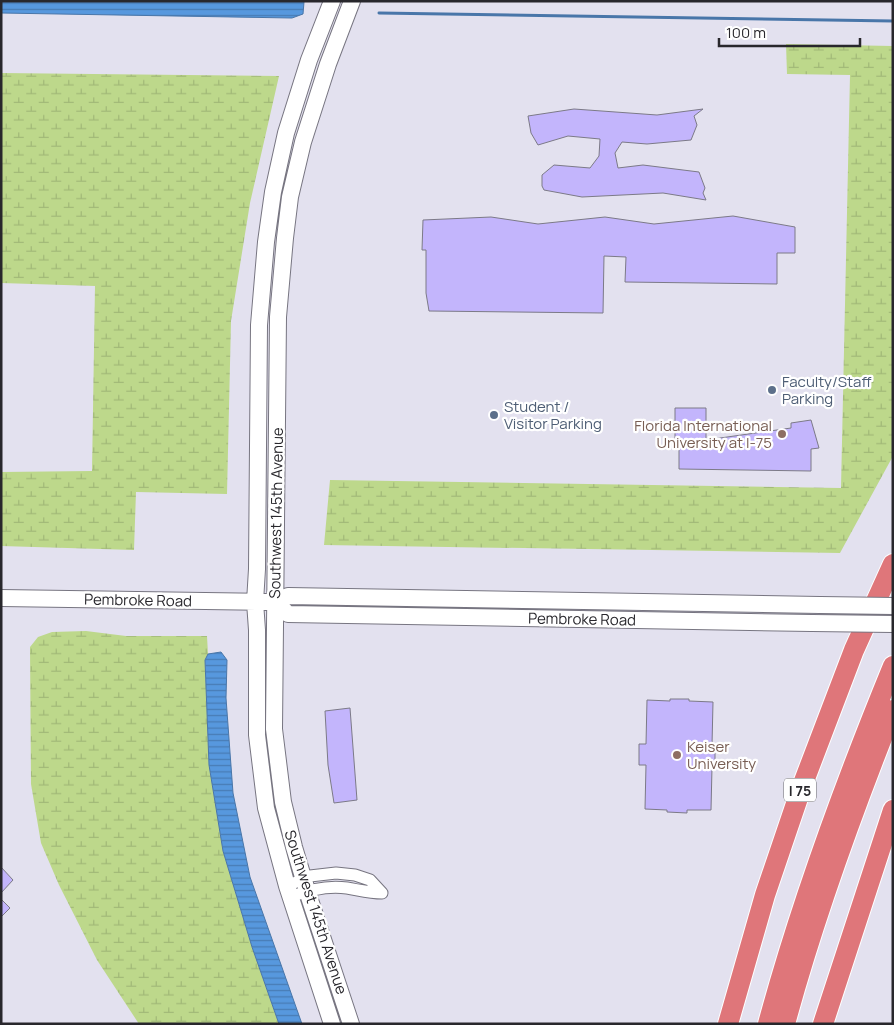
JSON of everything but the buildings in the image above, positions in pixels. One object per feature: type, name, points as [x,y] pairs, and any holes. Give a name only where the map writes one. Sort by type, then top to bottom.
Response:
[{"type":"highway","name":"I 75","points":[[728,1024],[765,895],[800,789],[854,650],[893,564]]},
{"type":"highway","points":[[768,1024],[819,860],[865,735],[893,666]]},
{"type":"highway","points":[[785,1024],[829,884],[893,710]]},
{"type":"highway","points":[[823,1024],[893,810]]},
{"type":"street","name":"Southwest 145th Avenue","points":[[332,1],[309,60],[286,133],[273,192],[266,242],[259,325],[257,569],[255,602],[257,630],[257,735],[266,808],[288,892],[332,1024]]},
{"type":"street","name":"Southwest 145th Avenue","points":[[351,1024],[305,886],[283,802],[274,729],[278,317],[290,197],[303,142],[328,64],[352,1]]},
{"type":"street","name":"Pembroke Road","points":[[1,598],[275,602],[288,596],[893,606]]},
{"type":"street","name":"Pembroke Road","points":[[275,602],[288,614],[893,624]]},
{"type":"street","points":[[288,892],[305,886],[315,889],[345,888],[382,893],[370,880],[355,875],[336,873],[310,876],[305,886]]},
{"type":"green space","points":[[786,44],[893,46],[893,456],[840,553],[324,545],[330,480],[841,488],[850,75],[787,74]]},
{"type":"green space","points":[[1,73],[279,76],[250,203],[231,321],[227,494],[136,492],[134,550],[1,546],[1,472],[92,471],[95,286],[1,283]]},
{"type":"green space","points":[[86,631],[126,636],[207,636],[208,654],[205,661],[209,765],[223,851],[252,947],[279,1024],[139,1024],[97,960],[59,885],[41,843],[31,784],[30,647],[38,637],[52,632]]},
{"type":"water","points":[[1,1],[304,2],[303,14],[292,18],[1,13]]},
{"type":"water","points":[[221,652],[227,660],[226,698],[233,793],[250,877],[302,1024],[279,1024],[252,947],[223,851],[209,765],[205,660],[208,654]]},
{"type":"waterway","points":[[379,13],[893,21]]},
{"type":"place","name":"Faculty/Staff Parking","points":[[772,390]]},
{"type":"place","name":"Student / Visitor Parking","points":[[494,415]]},
{"type":"place","name":"Florida International University at I-75","points":[[782,434]]},
{"type":"place","name":"Keiser University","points":[[677,755]]}]
